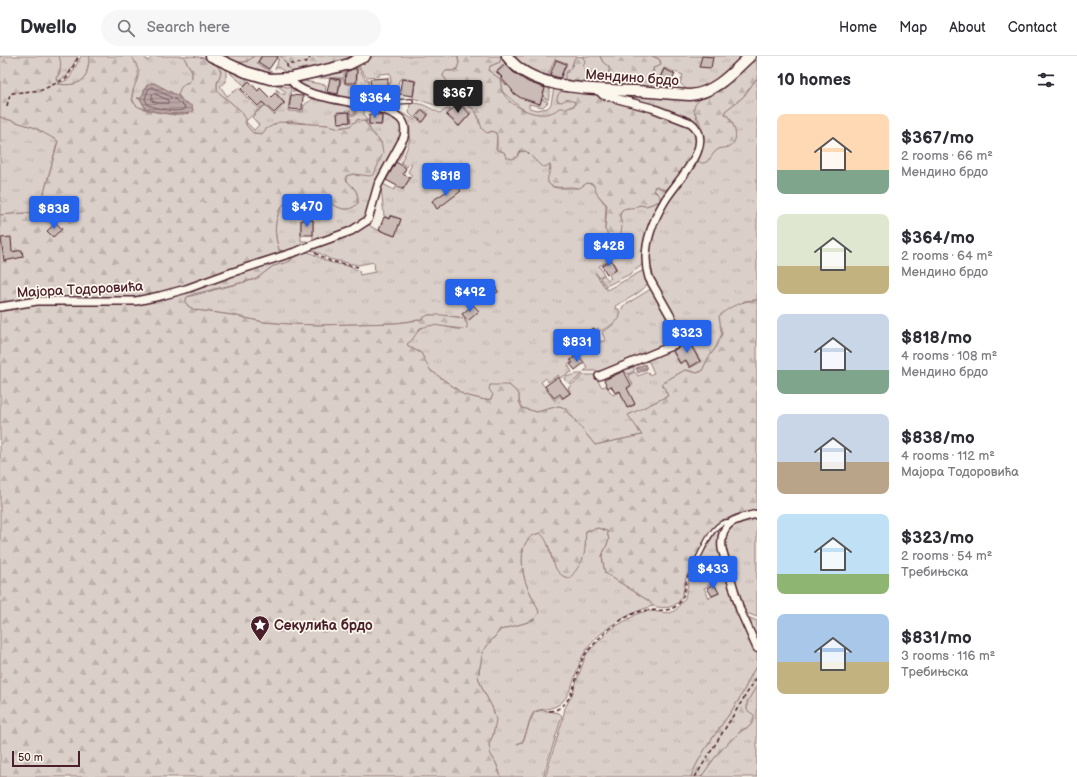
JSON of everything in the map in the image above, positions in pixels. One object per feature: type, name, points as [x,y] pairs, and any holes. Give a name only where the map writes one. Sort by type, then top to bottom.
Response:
[{"type":"street","points":[[211,56],[258,76],[270,79],[292,78],[349,64],[365,56]]},
{"type":"street","name":"Мендино брдо","points":[[507,56],[525,73],[537,79],[558,84],[598,90],[690,96],[700,94],[718,85],[750,56]]},
{"type":"street","points":[[292,78],[296,86],[309,92],[388,112],[402,120],[405,127],[404,137],[378,185],[368,220],[351,231],[304,248]]},
{"type":"street","points":[[598,90],[603,95],[652,108],[691,124],[696,127],[700,140],[692,163],[662,203],[650,234],[646,254],[646,268],[649,278],[679,331],[680,340],[669,347],[599,376]]},
{"type":"street","name":"Мајора Тодоровића","points":[[0,307],[37,302],[122,301],[148,299],[186,289],[304,248]]},
{"type":"street","points":[[757,514],[731,522],[726,527],[722,536],[722,549],[740,610],[757,648]]},
{"type":"lane","points":[[363,105],[367,103],[411,101]]},
{"type":"lane","points":[[697,560],[717,526],[725,522],[731,522]]},
{"type":"path","points":[[7,106],[10,94],[42,90],[67,78],[79,56]]},
{"type":"path","points":[[292,78],[286,65],[300,64],[309,61],[310,56]]},
{"type":"path","points":[[304,248],[330,261],[358,267]]},
{"type":"path","points":[[549,711],[558,709],[566,702],[583,658],[588,650],[602,635],[621,621],[637,613],[648,610],[670,610],[678,604],[683,597],[689,575],[697,560]]},
{"type":"path","points":[[695,777],[704,760],[734,716],[757,677]]},
{"type":"green space","points":[[0,56],[59,56],[60,68],[56,78],[58,84],[66,85],[79,82],[85,77],[90,56],[131,56],[138,68],[138,77],[132,96],[134,103],[146,110],[175,115],[185,102],[181,100],[178,94],[180,89],[192,78],[192,71],[183,56],[205,58],[214,63],[221,72],[217,83],[217,91],[241,111],[246,119],[246,125],[253,133],[262,134],[266,129],[279,122],[328,125],[339,128],[350,126],[358,119],[365,122],[373,134],[381,142],[383,153],[374,174],[370,176],[353,174],[346,176],[346,180],[357,193],[358,203],[353,207],[345,209],[322,201],[321,209],[317,212],[303,212],[292,205],[284,204],[280,209],[276,220],[275,232],[279,250],[286,252],[179,290],[145,298],[0,305],[0,215],[39,212],[58,141],[33,127],[0,117]]},
{"type":"green space","points":[[59,56],[78,56],[67,76],[56,82],[56,78],[60,73]]},
{"type":"green space","points":[[81,56],[90,56],[85,77],[74,84],[58,84],[69,79]]},
{"type":"green space","points":[[131,56],[143,56],[148,61],[153,56],[183,56],[192,71],[192,78],[189,82],[184,84],[178,94],[180,97],[154,83],[144,89],[143,96],[140,99],[146,109],[138,107],[132,98],[134,85]]},
{"type":"green space","points":[[221,56],[254,56],[246,61],[238,62]]},
{"type":"green space","points":[[254,56],[261,56],[257,63],[278,76],[258,73],[238,63],[247,61]]},
{"type":"green space","points":[[279,56],[281,56],[292,72],[336,64],[288,74],[278,67],[275,69]]},
{"type":"green space","points":[[281,56],[356,56],[336,64],[292,72]]},
{"type":"green space","points":[[374,56],[458,56],[459,63],[457,69],[446,71],[443,76],[447,81],[454,98],[474,109],[478,116],[479,123],[489,133],[492,131],[496,133],[496,149],[505,152],[505,155],[518,155],[520,151],[526,151],[541,166],[550,165],[548,183],[553,187],[578,188],[587,183],[593,184],[598,195],[606,205],[605,230],[621,230],[620,215],[624,208],[632,209],[639,205],[646,206],[658,202],[659,195],[654,190],[655,186],[664,190],[669,189],[662,202],[642,265],[630,274],[606,286],[600,278],[604,275],[608,280],[611,278],[609,275],[617,269],[611,259],[599,266],[604,274],[599,277],[595,273],[607,290],[644,270],[648,279],[646,286],[638,293],[615,306],[616,309],[619,309],[619,313],[614,323],[600,331],[598,328],[595,330],[594,328],[585,332],[587,341],[584,343],[582,340],[574,346],[578,351],[585,346],[584,344],[590,342],[592,346],[605,340],[602,332],[609,328],[619,319],[623,306],[651,289],[678,335],[677,341],[603,371],[584,371],[588,368],[575,350],[571,352],[574,357],[570,360],[571,362],[568,365],[572,372],[560,378],[558,375],[548,382],[546,378],[541,382],[554,400],[560,396],[562,399],[571,393],[568,388],[584,375],[594,375],[602,387],[606,386],[613,395],[622,391],[628,400],[624,402],[628,408],[635,405],[632,399],[624,391],[633,385],[628,375],[635,372],[638,376],[648,372],[649,375],[654,373],[649,362],[646,361],[634,366],[634,371],[628,374],[623,370],[607,378],[607,376],[671,349],[680,364],[685,361],[690,368],[701,362],[689,340],[685,342],[683,339],[651,274],[648,266],[652,237],[664,205],[697,159],[713,154],[718,149],[735,139],[733,125],[728,116],[725,114],[725,111],[743,97],[757,78],[757,300],[744,301],[720,325],[722,334],[702,371],[697,373],[685,370],[662,383],[668,396],[629,415],[642,435],[595,445],[565,408],[559,406],[537,412],[522,408],[519,401],[519,394],[509,385],[493,395],[491,399],[485,400],[464,395],[430,370],[421,353],[409,347],[407,344],[418,330],[428,325],[433,324],[456,329],[466,328],[467,323],[463,318],[429,315],[420,320],[396,323],[318,325],[289,324],[263,322],[232,315],[195,310],[188,306],[185,302],[187,297],[256,279],[273,266],[288,262],[292,259],[292,255],[307,252],[328,262],[352,267],[359,271],[360,275],[375,272],[374,262],[358,265],[330,259],[308,249],[363,227],[378,194],[374,213],[369,225],[375,229],[395,236],[401,219],[390,215],[389,218],[384,216],[381,187],[406,137],[405,146],[401,156],[398,161],[396,161],[383,184],[394,190],[396,187],[403,190],[412,175],[408,172],[412,164],[409,163],[407,167],[401,163],[409,140],[410,128],[404,119],[387,110],[398,111],[414,120],[416,118],[422,123],[429,114],[422,109],[414,118],[409,113],[410,104],[422,104],[440,113],[447,109],[451,109],[446,115],[459,127],[471,113],[458,102],[454,106],[438,106],[413,98],[416,81],[402,78],[399,80],[396,95],[391,98],[389,83],[391,83],[390,73],[366,77],[358,65]]},
{"type":"green space","points":[[458,56],[501,56],[500,62],[490,66],[489,71],[500,79],[502,91],[506,97],[512,103],[528,112],[545,114],[553,112],[559,108],[569,108],[575,105],[575,102],[570,100],[565,100],[562,102],[557,101],[557,97],[561,91],[577,90],[595,93],[665,115],[689,126],[696,135],[694,151],[681,173],[668,189],[665,190],[657,186],[654,187],[655,192],[660,196],[660,201],[646,206],[639,205],[622,210],[619,215],[622,229],[620,235],[614,239],[608,235],[605,230],[607,205],[598,195],[593,184],[587,183],[579,188],[551,186],[548,180],[548,175],[551,169],[550,165],[544,167],[541,166],[526,151],[520,151],[517,157],[512,159],[506,157],[504,152],[497,150],[496,133],[492,131],[487,133],[482,129],[474,109],[454,98],[447,81],[443,76],[446,71],[457,69],[459,63]]},
{"type":"green space","points":[[501,56],[506,62],[496,72],[506,85],[517,74],[514,70],[521,75],[511,91],[522,99],[532,84],[526,81],[527,79],[534,82],[528,100],[540,105],[542,99],[548,102],[543,107],[529,104],[529,108],[537,110],[548,108],[551,104],[554,88],[569,90],[558,95],[557,99],[568,99],[575,102],[575,105],[547,115],[530,113],[521,108],[502,91],[500,79],[489,71],[490,66],[500,62]]},
{"type":"green space","points":[[512,56],[577,56],[566,74],[565,81],[561,80],[561,78],[567,63],[555,59],[548,75],[546,76],[528,70]]},
{"type":"green space","points":[[577,56],[583,57],[585,61],[583,67],[586,72],[606,74],[609,73],[609,67],[603,62],[600,56],[652,56],[659,59],[661,64],[653,68],[654,79],[649,89],[597,86],[565,81],[565,74],[572,66],[574,59]]},
{"type":"green space","points":[[582,56],[600,56],[603,62],[609,67],[610,72],[606,74],[586,72],[583,69],[584,63]]},
{"type":"green space","points":[[652,56],[743,56],[708,87],[688,91],[680,83],[683,75],[664,68],[657,83],[669,88],[671,84],[679,90],[649,89],[654,79],[653,68],[659,66],[661,62],[659,59]]},
{"type":"green space","points":[[757,57],[757,78],[743,97],[725,111],[725,114],[733,124],[735,133],[734,142],[727,148],[717,150],[706,162],[701,163],[697,159],[702,144],[702,130],[694,110],[695,105],[699,100],[712,94],[720,88]]},
{"type":"green space","points":[[216,63],[226,68],[226,82],[220,86],[227,96],[239,88],[258,108],[263,103],[265,105],[246,121],[241,111],[217,91],[217,83],[221,72]]},
{"type":"green space","points":[[358,67],[365,79],[368,79],[369,86],[365,86],[365,89],[358,90],[360,100],[363,101],[326,95],[301,86],[301,82],[304,81],[326,85],[325,94],[338,95],[341,80],[333,78],[344,79],[345,84],[357,85],[357,69],[355,68]]},
{"type":"green space","points":[[230,70],[247,78],[247,83],[244,85],[231,74]]},
{"type":"green space","points":[[344,70],[344,78],[313,78]]},
{"type":"green space","points":[[275,84],[291,88],[288,111],[303,112],[304,105],[311,100],[311,96],[292,91],[306,93],[352,105],[355,114],[350,114],[350,111],[337,112],[338,123],[351,122],[350,115],[356,115],[356,111],[353,105],[364,107],[366,123],[365,121],[353,123],[350,126],[339,128],[328,125],[289,121],[266,129],[262,134],[253,133],[246,125],[246,122],[254,130],[259,125],[252,117],[261,108],[265,106],[274,115],[285,103],[278,95],[276,89],[284,95],[286,92]]},
{"type":"green space","points":[[535,84],[549,87],[550,93],[548,100],[543,97],[545,88]]},
{"type":"green space","points":[[615,95],[690,100],[702,98],[695,106],[694,110],[701,131]]},
{"type":"green space","points":[[383,112],[400,120],[403,130],[368,215],[355,227],[313,241],[313,220],[301,220],[301,241],[307,241],[306,245],[286,252],[279,250],[275,232],[276,220],[280,209],[284,204],[307,212],[312,212],[321,209],[322,201],[345,209],[349,209],[358,203],[357,192],[346,180],[346,176],[353,174],[358,176],[377,164],[380,156],[381,142],[374,135],[366,120],[369,120],[369,125],[382,125]]},
{"type":"green space","points":[[0,117],[33,127],[58,140],[39,212],[0,215]]},
{"type":"green space","points":[[292,255],[292,259],[288,262],[273,266],[256,279],[194,294],[187,297],[185,302],[188,306],[195,310],[232,315],[263,322],[289,324],[318,325],[396,323],[420,320],[428,315],[463,318],[467,323],[467,328],[462,329],[433,325],[420,328],[412,340],[407,344],[409,347],[421,353],[430,370],[464,395],[485,400],[491,399],[493,395],[489,389],[490,385],[509,385],[519,394],[519,401],[522,408],[537,412],[559,406],[565,408],[595,445],[642,435],[628,415],[668,396],[662,383],[685,370],[697,373],[702,371],[722,334],[719,316],[727,309],[736,305],[757,300],[757,512],[730,517],[716,524],[704,542],[691,567],[686,578],[681,599],[674,606],[662,608],[653,606],[649,601],[605,573],[602,556],[609,540],[607,531],[598,528],[586,531],[584,556],[570,578],[563,576],[558,572],[545,538],[540,533],[533,535],[528,539],[523,550],[523,571],[527,586],[539,612],[535,619],[500,630],[483,651],[478,677],[492,707],[496,720],[493,735],[489,744],[490,753],[496,763],[501,777],[0,777],[0,309],[39,304],[130,303]]},
{"type":"green space","points":[[583,374],[570,384],[564,379],[566,377]]},
{"type":"green space","points":[[757,516],[757,617],[744,612],[724,551],[725,534],[733,523]]},
{"type":"green space","points":[[725,523],[720,543],[757,652],[757,668],[755,668],[738,701],[706,747],[691,777],[545,777],[565,708],[572,695],[585,657],[589,651],[609,631],[639,613],[648,611],[670,613],[676,610],[685,598],[689,579],[697,564],[708,577],[711,584],[704,588],[709,598],[719,593],[699,561],[717,529]]},
{"type":"green space","points":[[598,528],[607,531],[609,540],[602,556],[605,573],[649,601],[653,606],[632,614],[610,626],[600,634],[585,652],[571,688],[563,701],[555,707],[535,711],[531,717],[527,729],[535,712],[543,710],[559,713],[562,716],[543,777],[501,777],[496,763],[490,753],[489,744],[493,735],[492,707],[478,677],[483,651],[500,630],[528,622],[539,612],[524,577],[522,557],[525,544],[533,535],[540,533],[546,538],[553,563],[586,546],[584,539],[586,531]]},
{"type":"green space","points":[[745,616],[757,621],[757,642]]},
{"type":"green space","points":[[755,668],[757,668],[757,685],[747,702],[747,710],[754,715],[754,721],[721,750],[701,777],[691,777],[700,757],[732,710]]},
{"type":"green space","points":[[757,685],[757,777],[701,777],[717,755],[729,742],[750,726],[751,714],[747,710],[747,702]]},
{"type":"water","points":[[154,83],[180,97],[181,100],[192,106],[193,110],[190,113],[173,114],[146,109],[141,100],[137,98],[141,98],[147,85]]},
{"type":"water","points":[[645,364],[647,369],[638,373],[636,368]]},
{"type":"building","points":[[262,56],[278,56],[269,69],[258,62]]},
{"type":"building","points":[[702,56],[713,57],[711,68],[699,67]]},
{"type":"building","points":[[556,60],[566,64],[560,78],[550,75]]},
{"type":"building","points":[[506,64],[513,72],[528,82],[545,88],[540,104],[521,98],[512,92],[513,91],[497,72]]},
{"type":"building","points":[[357,69],[356,83],[345,83],[346,72]]},
{"type":"building","points":[[664,69],[675,74],[669,87],[658,83]]},
{"type":"building","points":[[330,78],[340,80],[338,94],[327,92]]},
{"type":"building","points":[[388,78],[388,90],[375,91],[376,99],[361,99],[361,87],[371,86],[370,79]]},
{"type":"building","points":[[402,79],[415,81],[413,96],[399,94]]},
{"type":"building","points":[[249,81],[258,91],[260,88],[270,98],[275,93],[284,103],[274,113],[262,102],[258,106],[241,89]]},
{"type":"building","points":[[291,95],[303,96],[302,110],[289,109]]},
{"type":"building","points":[[458,103],[470,114],[459,126],[447,115]]},
{"type":"building","points":[[422,110],[428,115],[423,122],[416,117]]},
{"type":"building","points":[[349,112],[350,122],[338,123],[337,113]]},
{"type":"building","points":[[369,114],[382,115],[381,125],[369,124]]},
{"type":"building","points":[[396,162],[406,168],[403,174],[410,178],[403,189],[386,180]]},
{"type":"building","points":[[456,185],[461,191],[437,209],[432,201]]},
{"type":"building","points":[[390,216],[401,219],[395,236],[379,230],[384,217],[389,219]]},
{"type":"building","points":[[301,220],[313,220],[313,235],[301,235]]},
{"type":"building","points":[[56,223],[62,229],[53,237],[47,231]]},
{"type":"building","points":[[11,237],[12,252],[22,250],[23,257],[4,261],[1,238]]},
{"type":"building","points":[[611,260],[616,269],[607,274],[602,266]]},
{"type":"building","points":[[493,282],[498,292],[488,297],[484,287]]},
{"type":"building","points":[[473,305],[479,311],[468,321],[462,314]]},
{"type":"building","points":[[594,328],[600,341],[591,344],[585,332]]},
{"type":"building","points":[[688,341],[700,361],[690,367],[686,360],[680,363],[673,351]]},
{"type":"building","points":[[578,355],[584,363],[575,370],[570,364],[573,363],[571,360]]},
{"type":"building","points":[[624,371],[631,385],[627,388],[635,404],[627,408],[620,391],[615,393],[611,386],[608,388],[604,380]]},
{"type":"building","points":[[558,377],[570,393],[563,398],[560,394],[554,398],[545,386]]},
{"type":"building","points":[[714,584],[719,593],[712,596],[707,588]]},
{"type":"place","name":"Секулића брдо","points":[[260,642]]}]
